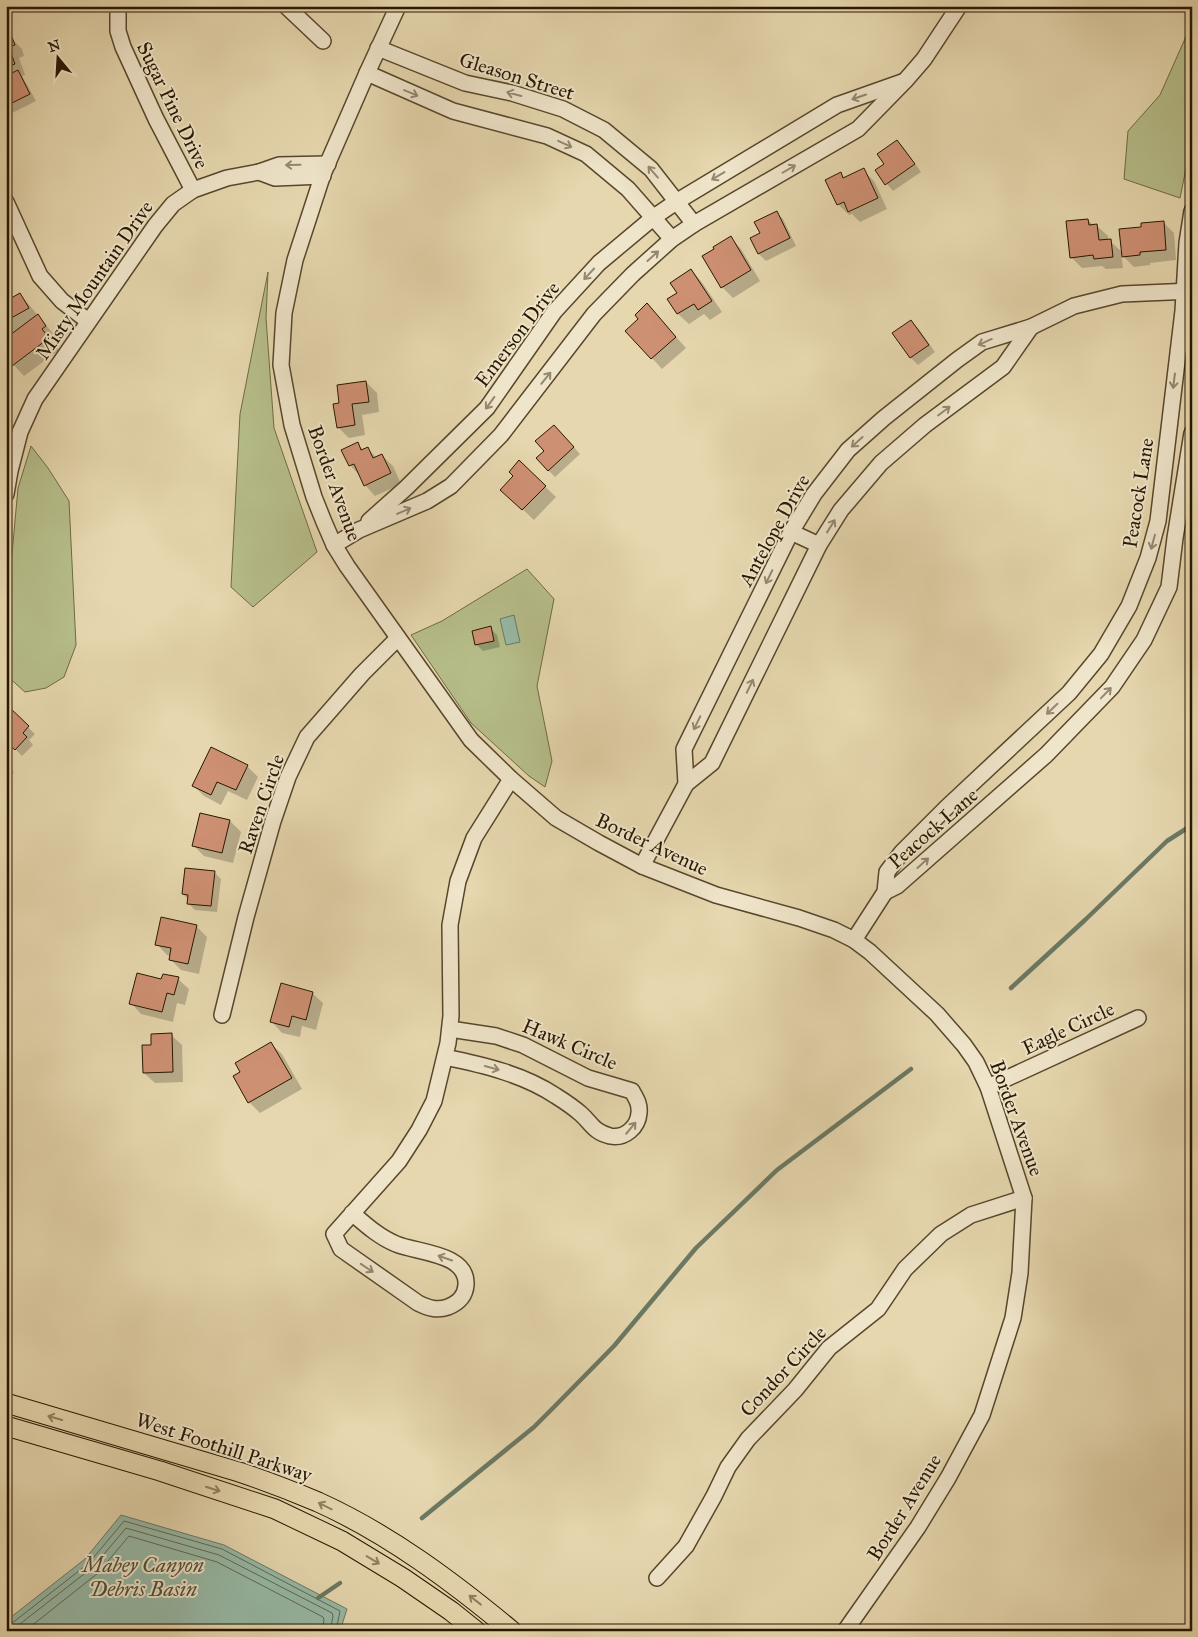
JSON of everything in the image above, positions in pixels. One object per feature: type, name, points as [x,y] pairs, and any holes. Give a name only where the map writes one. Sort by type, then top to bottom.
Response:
[{"type":"main road","name":"West Foothill Parkway","points":[[6,1403],[239,1472],[275,1484],[319,1503],[369,1529],[417,1558],[472,1597],[512,1631]]},
{"type":"main road","points":[[6,1426],[160,1471],[275,1509],[342,1541],[403,1578],[476,1631]]},
{"type":"main road","points":[[50,1439],[80,1436],[204,1472],[239,1472]]},
{"type":"street","name":"Sugar Pine Drive","points":[[118,6],[118,31],[123,47],[156,120],[192,190]]},
{"type":"street","points":[[286,6],[323,41]]},
{"type":"street","name":"Border Avenue","points":[[398,6],[366,73],[325,170],[295,260],[284,313],[281,365],[292,425],[314,497],[334,545],[471,740],[511,779],[556,818],[642,866],[716,895],[799,918],[834,930],[854,940],[870,952],[937,1014],[976,1062],[988,1087],[1024,1198],[1020,1272],[1013,1318],[982,1415],[948,1478],[914,1532],[845,1631]]},
{"type":"street","name":"Emerson Drive","points":[[334,545],[359,530],[427,501],[451,486],[501,435],[594,314],[633,274],[672,239],[694,224],[858,129],[906,81],[924,59],[959,6]]},
{"type":"street","name":"Gleason Street","points":[[378,48],[465,83],[512,93],[563,108],[604,130],[651,169],[694,224]]},
{"type":"street","points":[[366,73],[453,111],[548,136],[586,154],[628,189],[672,239]]},
{"type":"street","name":"Emerson Drive","points":[[359,530],[406,488],[487,408],[554,312],[599,263],[654,217],[837,105],[906,81]]},
{"type":"street","name":"Misty Mountain Drive","points":[[6,494],[8,471],[20,432],[35,399],[155,226],[173,204],[192,190],[227,178],[259,172],[276,178],[325,170]]},
{"type":"street","points":[[6,202],[40,276],[62,301],[88,321]]},
{"type":"street","name":"Peacock Lane","points":[[854,940],[885,892],[887,872],[902,852],[946,808],[1068,694],[1101,654],[1129,606],[1148,558],[1158,521],[1188,291],[1187,243],[1192,211]]},
{"type":"street","name":"Antelope Drive","points":[[686,784],[684,749],[791,532],[814,494],[848,450],[884,418],[982,342],[1031,327],[1074,306],[1122,294],[1188,291]]},
{"type":"street","name":"Antelope Drive","points":[[642,866],[686,784],[712,763],[819,546],[841,510],[881,462],[926,425],[1003,367],[1031,327]]},
{"type":"street","name":"Peacock Lane","points":[[885,892],[897,886],[1046,754],[1112,686],[1144,640],[1169,587],[1174,538],[1192,433]]},
{"type":"street","points":[[791,532],[819,546]]},
{"type":"street","name":"Raven Circle","points":[[222,1016],[246,917],[273,821],[288,777],[299,753],[307,737],[362,674],[398,638]]},
{"type":"street","points":[[1068,694],[1085,714]]},
{"type":"street","points":[[352,1213],[377,1235],[397,1244],[454,1261],[466,1278],[466,1290],[461,1300],[442,1310],[429,1308],[418,1303],[341,1249],[334,1234],[352,1213],[399,1161],[434,1102],[450,1029],[450,925],[458,881],[474,838],[511,779]]},
{"type":"street","name":"Eagle Circle","points":[[988,1087],[1138,1018]]},
{"type":"street","name":"Hawk Circle","points":[[445,1057],[508,1073],[532,1083],[556,1096],[581,1114],[597,1132],[613,1137],[625,1134],[634,1126],[639,1113],[638,1102],[632,1091],[588,1078],[523,1044],[496,1036],[450,1029]]},
{"type":"street","name":"Condor Circle","points":[[657,1578],[686,1546],[728,1467],[748,1439],[794,1390],[829,1348],[878,1309],[905,1269],[941,1234],[971,1215],[1024,1198]]},
{"type":"green space","points":[[1192,23],[1192,139],[1180,198],[1124,179],[1128,131],[1160,95]]},
{"type":"green space","points":[[268,272],[266,318],[274,428],[317,552],[253,607],[231,587],[240,414]]},
{"type":"green space","points":[[31,446],[69,501],[76,645],[64,677],[46,688],[25,692],[6,675],[6,620],[18,488]]},
{"type":"green space","points":[[527,569],[554,599],[537,686],[552,761],[545,787],[529,776],[471,723],[411,635],[442,621]]},
{"type":"water","points":[[514,615],[520,642],[506,645],[500,619]]},
{"type":"water","name":"Mabey Canyon Debris Basin","points":[[121,1515],[224,1545],[347,1609],[340,1631],[6,1631],[6,1621],[85,1559]]},
{"type":"building","points":[[12,37],[15,45],[9,47],[15,64],[6,67],[6,39]]},
{"type":"building","points":[[18,70],[30,94],[6,106],[6,76]]},
{"type":"building","points":[[897,140],[915,164],[885,185],[875,170],[884,164],[877,154]]},
{"type":"building","points":[[864,168],[878,198],[848,212],[844,202],[837,205],[825,180],[841,172],[843,178]]},
{"type":"building","points":[[777,211],[790,238],[758,254],[750,238],[760,233],[754,222]]},
{"type":"building","points":[[1088,219],[1089,225],[1097,224],[1099,240],[1111,239],[1113,257],[1094,259],[1093,255],[1070,258],[1066,221]]},
{"type":"building","points":[[1164,221],[1166,250],[1140,252],[1140,255],[1122,257],[1119,229],[1141,227],[1141,223]]},
{"type":"building","points":[[731,236],[751,270],[721,288],[702,256]]},
{"type":"building","points":[[691,269],[712,301],[698,310],[694,304],[677,314],[667,299],[677,293],[670,283]]},
{"type":"building","points":[[20,293],[29,308],[6,321],[6,301]]},
{"type":"building","points":[[647,303],[676,337],[651,359],[625,331],[638,319],[635,315]]},
{"type":"building","points":[[38,314],[46,326],[42,329],[49,338],[12,366],[6,359],[6,338]]},
{"type":"building","points":[[911,320],[929,345],[910,358],[892,333]]},
{"type":"building","points":[[366,381],[369,402],[352,404],[355,425],[337,428],[333,404],[339,403],[337,385]]},
{"type":"building","points":[[554,425],[574,447],[548,471],[536,458],[544,451],[535,441]]},
{"type":"building","points":[[358,442],[361,450],[368,447],[373,458],[382,454],[391,473],[364,486],[354,464],[349,466],[341,450]]},
{"type":"building","points":[[519,460],[546,486],[522,510],[500,490],[513,476],[509,472]]},
{"type":"building","points":[[491,626],[494,641],[475,645],[472,631]]},
{"type":"building","points":[[8,706],[29,726],[23,733],[27,737],[15,750],[6,742],[6,708]]},
{"type":"building","points":[[211,747],[248,765],[236,790],[217,782],[211,795],[192,786]]},
{"type":"building","points":[[200,813],[230,820],[222,853],[192,846]]},
{"type":"building","points":[[185,868],[215,871],[211,906],[187,904],[188,895],[182,894]]},
{"type":"building","points":[[161,917],[197,925],[188,964],[169,960],[171,948],[155,945]]},
{"type":"building","points":[[137,973],[161,979],[163,974],[179,977],[174,995],[167,993],[162,1012],[129,1004]]},
{"type":"building","points":[[281,983],[313,992],[306,1020],[292,1016],[289,1027],[270,1022]]},
{"type":"building","points":[[172,1033],[173,1072],[143,1073],[142,1045],[151,1045],[151,1034]]},
{"type":"building","points":[[271,1042],[292,1078],[248,1103],[233,1076],[240,1072],[235,1063]]},
{"type":"waterway","points":[[1011,988],[1167,841],[1192,825]]},
{"type":"waterway","points":[[422,1518],[534,1427],[614,1346],[696,1248],[777,1170],[911,1069]]},
{"type":"waterway","points":[[318,1598],[340,1583]]}]
